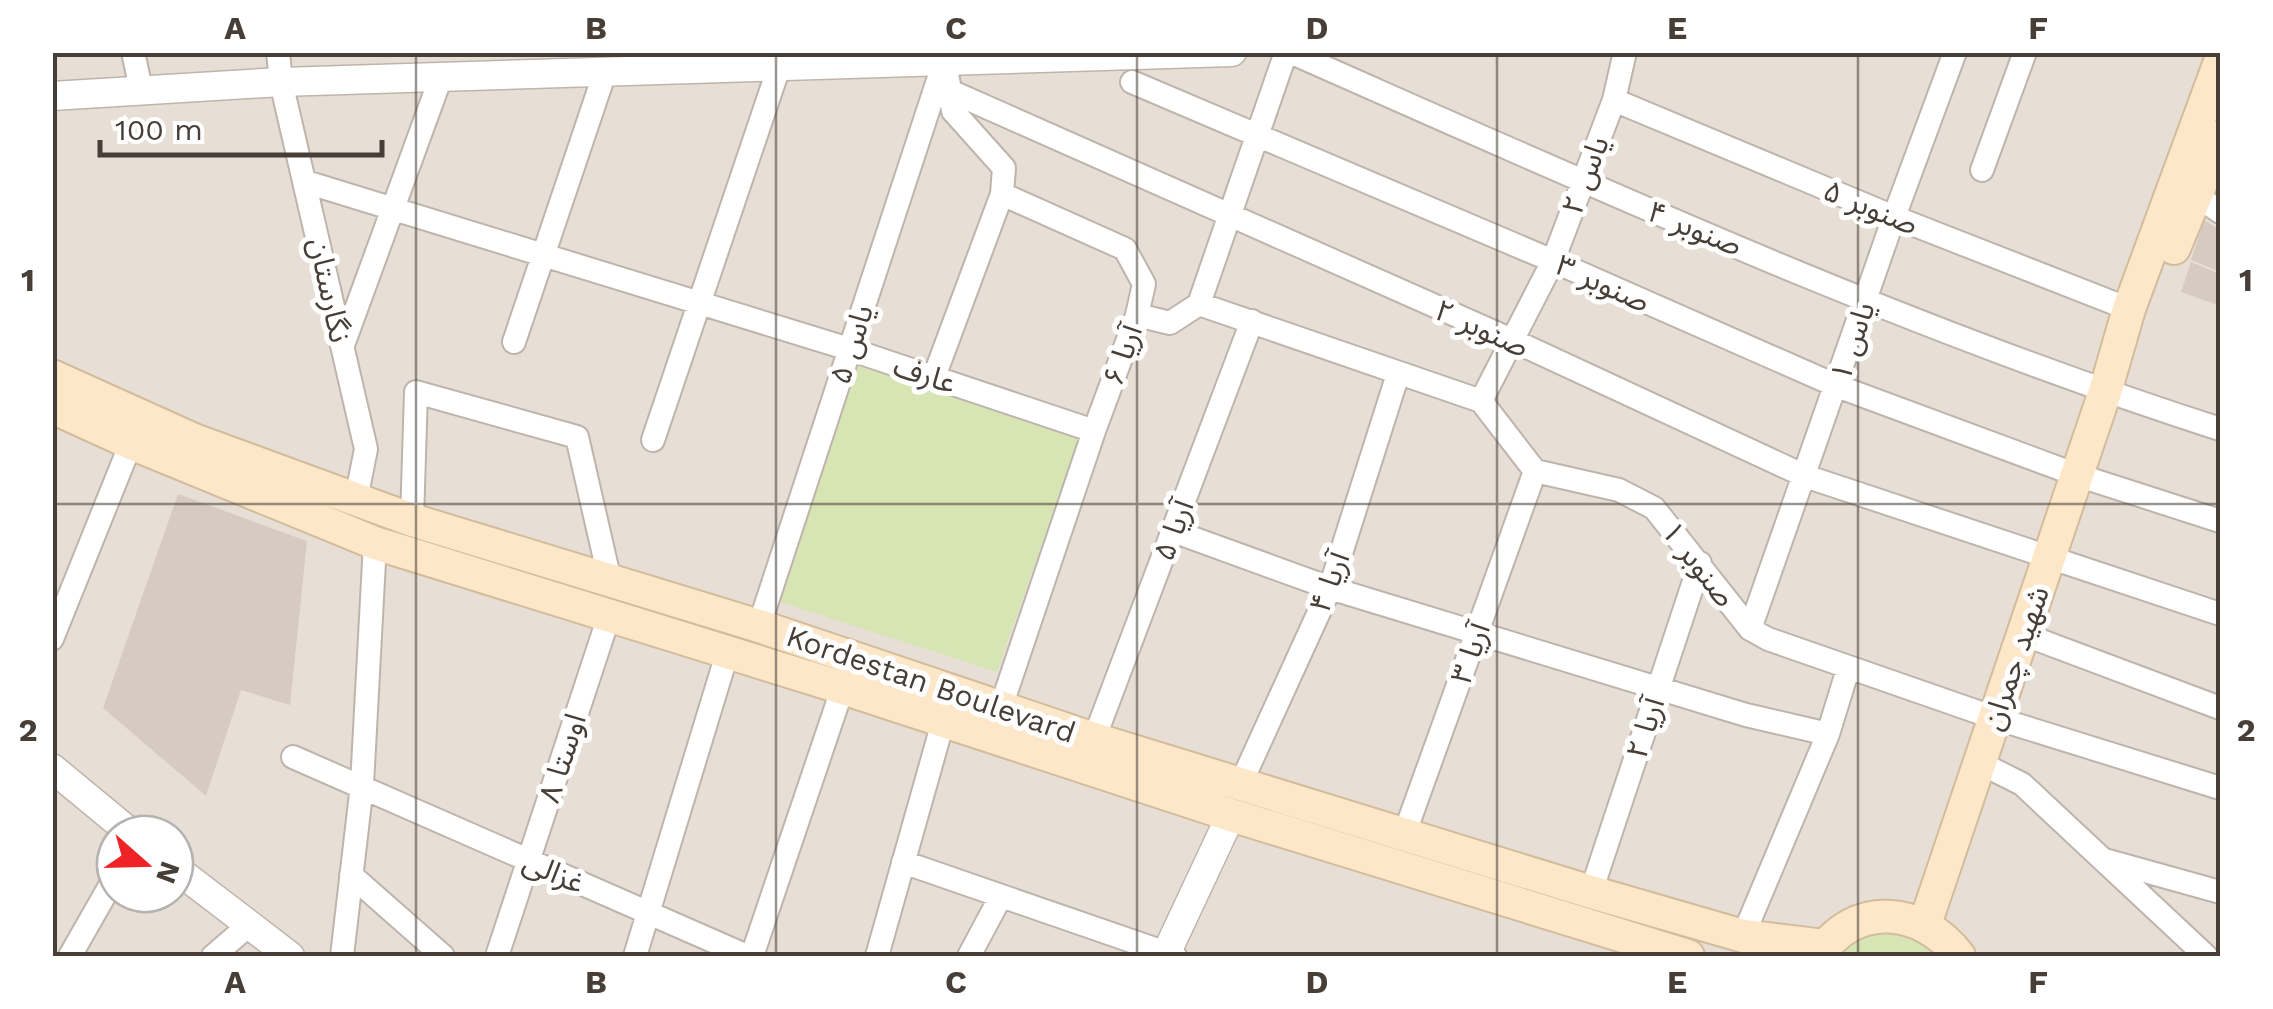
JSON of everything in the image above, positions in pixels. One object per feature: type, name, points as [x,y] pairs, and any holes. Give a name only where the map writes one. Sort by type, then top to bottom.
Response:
[{"type":"main road","name":"شهید چمران","points":[[1924,924],[2106,392],[2129,309],[2220,62]]},
{"type":"main road","name":"شهید چمران","points":[[2106,392],[2208,204],[2220,137]]},
{"type":"main road","name":"Kordestan Boulevard","points":[[52,376],[194,440],[412,520],[760,626],[1094,739],[1590,892],[1739,946],[1822,951]]},
{"type":"main road","name":"Kordestan Boulevard","points":[[52,407],[375,543],[1688,956]]},
{"type":"main road","points":[[1822,951],[1846,928],[1871,918],[1898,916],[1924,924],[1944,937],[1959,956]]},
{"type":"street","points":[[133,52],[141,89]]},
{"type":"street","name":"نگارستان","points":[[278,52],[366,449],[356,499]]},
{"type":"street","points":[[52,96],[282,82],[605,72],[695,61],[779,66],[848,58],[1232,52]]},
{"type":"street","points":[[1137,314],[1170,324],[1198,304],[1288,52]]},
{"type":"street","name":"صنوبر ۴","points":[[1288,52],[1582,181],[1868,299],[2106,392],[2220,429]]},
{"type":"street","name":"یاس ۲","points":[[1481,401],[1554,261],[1614,100],[1625,52]]},
{"type":"street","name":"یاس ۱","points":[[1750,629],[1955,52]]},
{"type":"street","points":[[1982,170],[2024,52]]},
{"type":"street","points":[[934,377],[1002,194],[1004,168],[953,112],[939,57]]},
{"type":"street","name":"یاس ۵","points":[[760,626],[939,57]]},
{"type":"street","points":[[653,440],[779,66]]},
{"type":"street","points":[[514,342],[605,72]]},
{"type":"street","points":[[342,345],[441,77]]},
{"type":"street","name":"صنوبر ۳","points":[[1132,82],[1837,386],[2220,522]]},
{"type":"street","name":"صنوبر ۲","points":[[950,92],[1514,341],[1804,476],[2220,614]]},
{"type":"street","name":"صنوبر ۵","points":[[1614,100],[1894,217],[2129,309]]},
{"type":"street","name":"عارف","points":[[306,182],[849,349],[1094,430]]},
{"type":"street","name":"آریا ۶","points":[[1000,707],[1137,314],[1144,284],[1126,250],[1002,194]]},
{"type":"street","points":[[1198,304],[1481,401],[1536,471]]},
{"type":"street","name":"آریا ۵","points":[[1094,739],[1252,321]]},
{"type":"street","name":"آریا ۴","points":[[1242,783],[1330,588],[1398,374]]},
{"type":"street","points":[[412,520],[416,392],[577,437],[610,582]]},
{"type":"street","points":[[52,640],[131,443]]},
{"type":"street","name":"صنوبر ۱","points":[[1536,471],[1619,490],[1654,508],[1750,629],[1768,639],[1995,718],[2220,788]]},
{"type":"street","name":"آریا ۳","points":[[1404,835],[1536,471]]},
{"type":"street","points":[[1173,531],[1330,588],[1746,716],[1828,734]]},
{"type":"street","points":[[342,956],[362,785],[375,543]]},
{"type":"street","name":"آریا ۲","points":[[1590,892],[1700,564]]},
{"type":"street","name":"اوستا ۸","points":[[496,956],[609,616]]},
{"type":"street","points":[[2023,634],[2220,708]]},
{"type":"street","points":[[635,956],[728,654]]},
{"type":"street","points":[[750,956],[853,657]]},
{"type":"street","points":[[1739,946],[1828,734],[1848,669]]},
{"type":"street","points":[[877,956],[942,722]]},
{"type":"street","name":"غزالی","points":[[294,757],[750,956]]},
{"type":"street","points":[[1980,763],[2022,784],[2206,956]]},
{"type":"street","points":[[52,768],[108,814]]},
{"type":"street","points":[[902,862],[1168,956],[1231,815]]},
{"type":"street","points":[[2102,859],[2220,892]]},
{"type":"street","points":[[351,875],[442,956]]},
{"type":"street","points":[[195,883],[290,956]]},
{"type":"street","points":[[969,956],[1001,896]]},
{"type":"street","points":[[70,956],[95,912]]},
{"type":"street","points":[[213,956],[249,925]]},
{"type":"shaded area","points":[[52,53],[2220,53],[2220,956],[53,956]]},
{"type":"green space","points":[[859,364],[1079,438],[997,672],[777,601]]},
{"type":"green space","points":[[1874,932],[1908,937],[1935,956],[1835,956],[1855,939]]},
{"type":"building","points":[[2204,220],[2220,230],[2220,272],[2191,260]]},
{"type":"building","points":[[2191,262],[2220,274],[2220,306],[2181,292]]},
{"type":"building","points":[[178,494],[307,541],[290,705],[241,690],[206,796],[103,708]]}]
